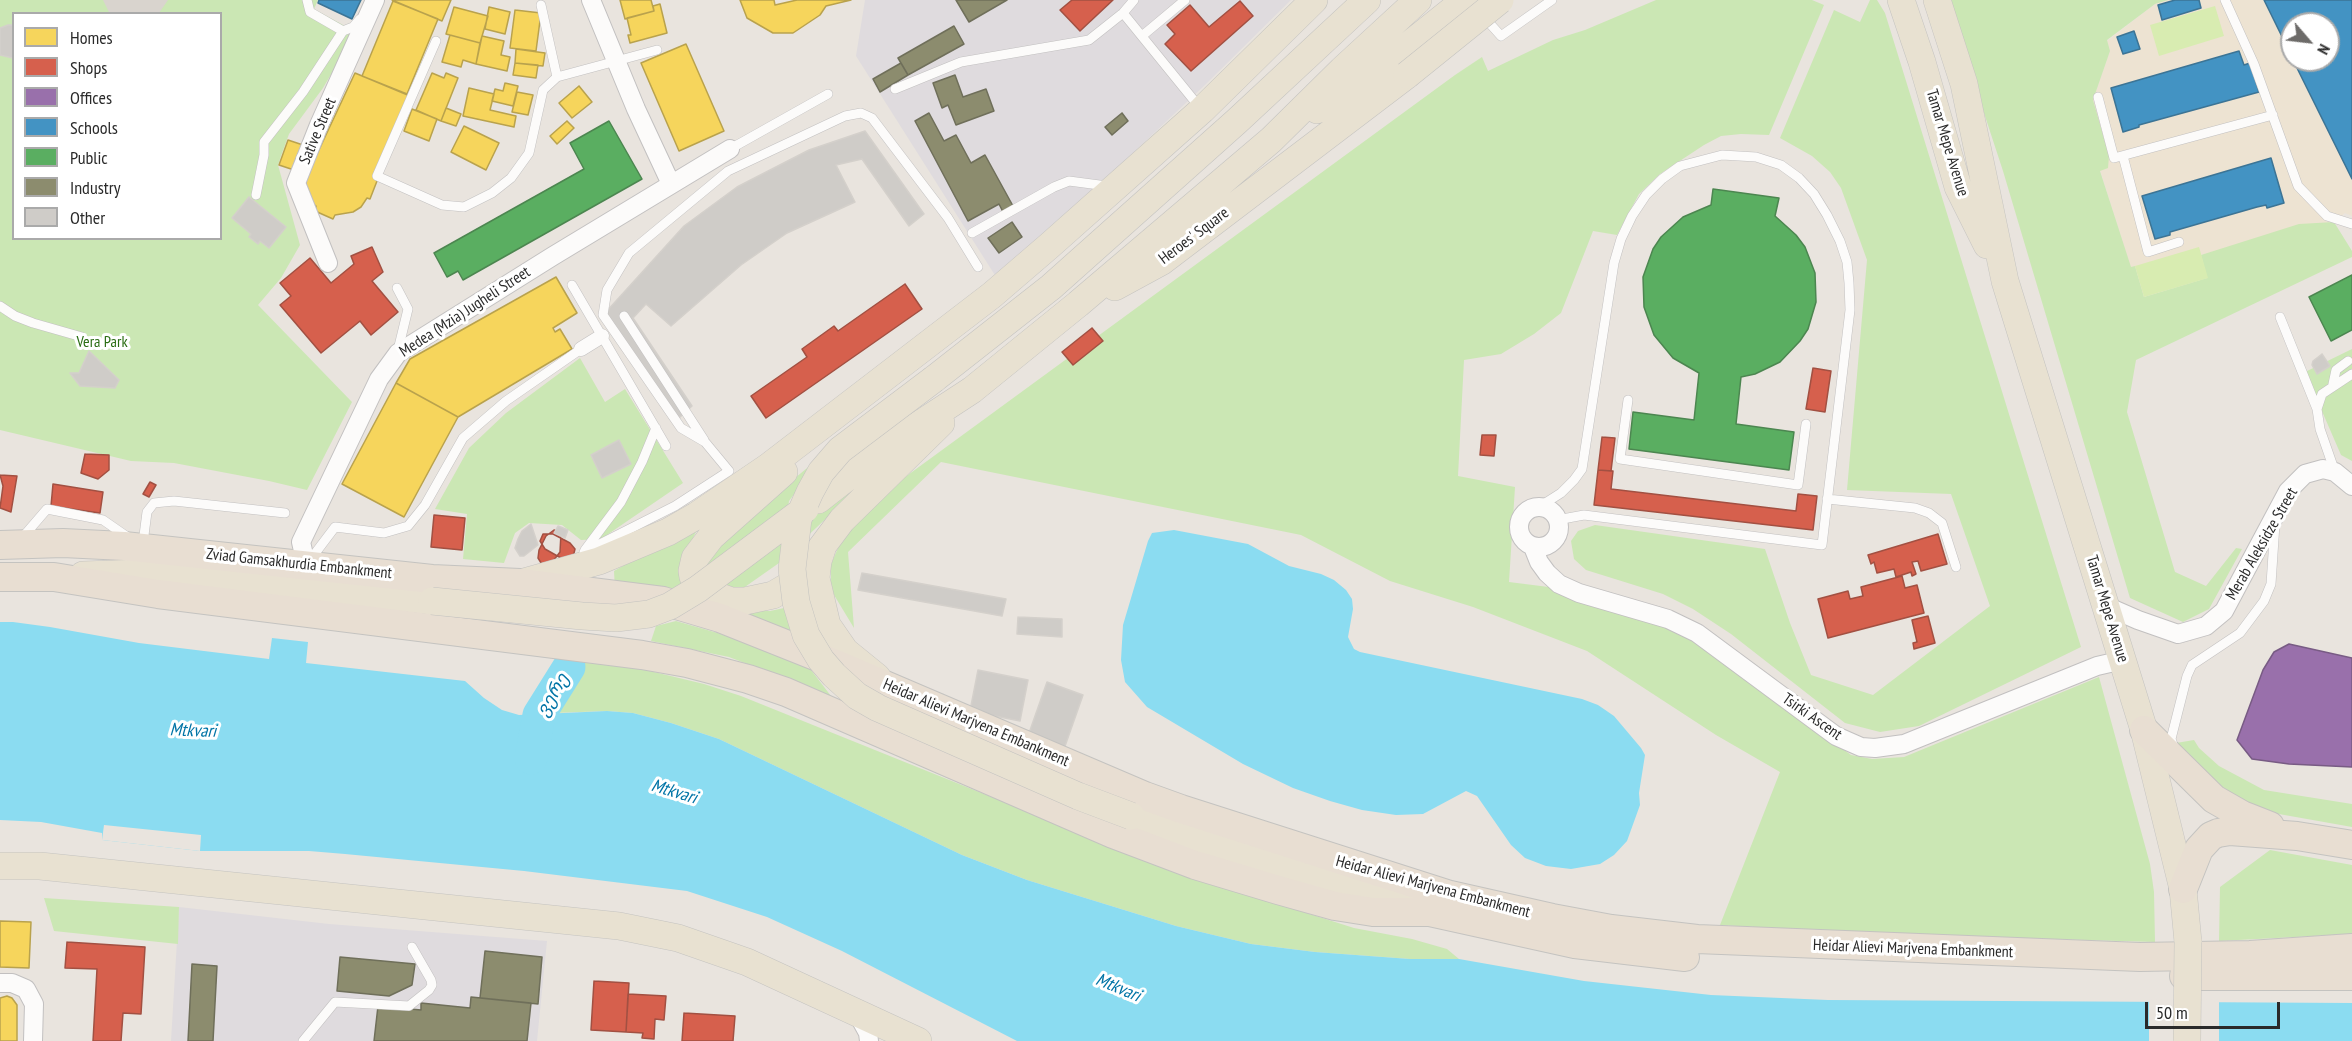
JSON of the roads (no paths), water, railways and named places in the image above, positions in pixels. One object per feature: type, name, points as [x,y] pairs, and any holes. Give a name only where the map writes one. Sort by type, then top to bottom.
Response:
[{"type":"highway","name":"Zviad Gamsakhurdia Embankment","points":[[5,544],[63,543],[142,548],[432,579],[520,584],[597,594]]},
{"type":"highway","name":"Zviad Gamsakhurdia Embankment","points":[[0,577],[54,577],[158,594],[642,655]]},
{"type":"highway","name":"Heidar Alievi Marjvena Embankment","points":[[597,594],[663,602],[693,610],[769,637],[888,685],[1181,810],[1450,895],[1552,918],[1622,930],[1697,939],[1960,951],[2140,957],[2250,955],[2352,948]]},
{"type":"highway","name":"Heidar Alievi Marjvena Embankment","points":[[642,655],[748,679],[786,692],[1064,813],[1195,865],[1335,906],[1373,912],[1430,912],[1575,944],[1710,960],[2138,976],[2352,976]]},
{"type":"highway","points":[[2144,730],[2214,799],[2242,815],[2297,836]]},
{"type":"highway","points":[[2183,889],[2199,849],[2211,836],[2230,831],[2297,836],[2352,845]]},
{"type":"main road","points":[[1052,287],[1125,188],[1314,0]]},
{"type":"main road","points":[[1367,0],[1237,121],[1052,287],[840,450],[821,472],[798,519],[792,569],[796,602],[806,635],[821,660],[857,696],[878,708],[1131,816],[1280,866],[1430,912]]},
{"type":"main road","name":"Heroes' Square","points":[[1078,304],[1271,140],[1418,0]]},
{"type":"main road","name":"Heroes' Square","points":[[1271,140],[1370,76],[1467,0]]},
{"type":"main road","name":"Heroes' Square","points":[[1078,304],[1126,282],[1161,262],[1407,75],[1500,0]]},
{"type":"main road","name":"Tamar Mepe Avenue","points":[[1902,0],[1958,187],[2005,281]]},
{"type":"main road","points":[[1919,0],[1946,82],[1984,180]]},
{"type":"main road","points":[[1937,0],[1964,84],[1984,180]]},
{"type":"main road","points":[[520,584],[583,559],[635,547],[696,516],[821,428],[1125,188],[1237,121]]},
{"type":"main road","name":"Tamar Mepe Avenue","points":[[1984,180],[2005,281],[2144,730],[2183,889],[2188,942],[2187,1041]]},
{"type":"main road","points":[[821,428],[777,480],[701,548],[693,564],[693,577],[702,587],[719,598],[738,601],[761,599],[790,585],[806,568],[842,520],[927,439],[972,390],[1078,304]]},
{"type":"main road","name":"Zviad Gamsakhurdia Embankment","points":[[54,577],[111,573],[186,575],[582,616],[616,618],[649,614],[670,606],[698,589],[891,443],[972,390]]},
{"type":"main road","points":[[825,541],[818,561],[816,578],[827,625],[845,651],[864,669],[888,685]]},
{"type":"main road","points":[[0,866],[40,866],[619,926],[678,938],[766,969],[918,1041]]},
{"type":"street","name":"Sative Street","points":[[328,263],[296,183],[374,0]]},
{"type":"street","points":[[591,0],[671,184]]},
{"type":"street","name":"Medea (Mzia) Jugheli Street","points":[[306,564],[301,542],[304,534],[379,379],[398,352],[730,149]]},
{"type":"street","points":[[581,349],[602,336]]},
{"type":"street","name":"Merab Aleksidze Street","points":[[2106,606],[2178,634],[2206,626],[2224,611],[2288,492],[2305,474],[2323,469],[2335,471]]},
{"type":"street","points":[[2335,471],[2352,486]]},
{"type":"street","points":[[1539,507],[1550,511],[1557,520],[1558,532],[1551,543],[1539,548],[1527,544],[1520,534],[1520,521],[1527,511],[1539,507]]},
{"type":"street","name":"Tsirki Ascent","points":[[1533,547],[1539,562],[1559,584],[1579,593],[1668,619],[1697,633],[1836,736],[1861,747],[1875,748],[1904,744],[2097,666],[2123,660]]},
{"type":"street","points":[[6,983],[26,988],[34,1004],[33,1041]]},
{"type":"street","points":[[856,1011],[868,1033],[869,1041]]},
{"type":"lane","points":[[307,0],[310,12],[342,31]]},
{"type":"lane","points":[[256,195],[264,155],[264,142],[303,92],[342,31],[353,27],[374,0]]},
{"type":"lane","points":[[895,89],[961,62],[1089,40],[1123,13],[1134,0]]},
{"type":"lane","points":[[1142,36],[1185,0]]},
{"type":"lane","points":[[1467,0],[1501,36],[1552,0]]},
{"type":"lane","points":[[2225,0],[2254,64],[2298,186],[2327,216],[2352,224]]},
{"type":"lane","points":[[541,5],[557,77]]},
{"type":"lane","points":[[1123,13],[1202,110]]},
{"type":"lane","points":[[436,41],[377,176],[442,205],[464,207],[492,193],[511,178],[529,153],[543,90],[557,77],[657,50]]},
{"type":"lane","points":[[730,149],[828,94]]},
{"type":"lane","points":[[2098,97],[2114,158],[2273,114]]},
{"type":"lane","points":[[705,442],[681,428],[603,315],[607,290],[629,253],[728,171],[845,116],[861,113],[872,118],[948,218],[978,267]]},
{"type":"lane","points":[[1539,507],[1560,493],[1582,469],[1614,263],[1620,240],[1646,195],[1680,166],[1722,155],[1762,158],[1780,165],[1799,178],[1814,194],[1840,241],[1846,262],[1850,310],[1822,544],[1584,515],[1557,520]]},
{"type":"lane","points":[[2123,156],[2148,252],[2180,242]]},
{"type":"lane","points":[[972,233],[1069,181],[1125,188]]},
{"type":"lane","points":[[572,285],[666,446]]},
{"type":"lane","points":[[397,288],[408,309],[398,352]]},
{"type":"lane","points":[[0,306],[15,316],[33,323],[82,337]]},
{"type":"lane","points":[[583,559],[675,506],[729,471],[705,442],[624,316]]},
{"type":"lane","points":[[2280,317],[2317,409],[2320,429],[2335,471]]},
{"type":"lane","points":[[306,564],[335,527],[384,533],[408,526],[425,505],[463,438],[481,420],[506,401],[581,349]]},
{"type":"lane","points":[[2333,384],[2336,370],[2348,361]]},
{"type":"lane","points":[[2317,409],[2322,394],[2333,384],[2352,374]]},
{"type":"lane","points":[[1628,400],[1620,459],[1786,484],[1798,485],[1806,424]]},
{"type":"lane","points":[[583,559],[621,502],[656,428]]},
{"type":"lane","points":[[1827,499],[1915,508],[1929,513],[1942,523],[1956,567]]},
{"type":"lane","points":[[142,548],[147,512],[154,503],[174,501],[285,513]]},
{"type":"lane","points":[[2180,765],[2171,739],[2187,676],[2192,665],[2240,633],[2264,601],[2271,584],[2276,515]]},
{"type":"lane","points":[[303,1041],[335,1002],[409,1006],[429,990],[432,985],[431,980],[412,947]]},
{"type":"water","points":[[1174,530],[1248,544],[1289,566],[1321,574],[1334,580],[1346,590],[1352,599],[1353,609],[1348,637],[1354,649],[1360,652],[1582,699],[1598,705],[1614,716],[1645,755],[1639,793],[1640,805],[1627,841],[1614,855],[1600,864],[1571,869],[1546,866],[1525,858],[1511,845],[1477,796],[1466,791],[1423,814],[1396,815],[1362,810],[1293,788],[1243,764],[1147,707],[1125,682],[1121,660],[1123,625],[1152,533]]},
{"type":"water","name":"Mtkvari","points":[[0,622],[50,627],[139,643],[269,659],[272,638],[308,642],[306,663],[465,681],[502,710],[519,715],[607,711],[633,713],[719,739],[962,855],[1027,880],[1176,926],[1251,944],[1315,952],[1410,959],[1459,959],[1584,981],[1711,995],[1828,1000],[2352,1003],[2352,1041],[1017,1041],[842,951],[767,917],[687,891],[524,871],[309,851],[200,851],[102,840],[102,833],[41,822],[0,820]]},
{"type":"waterway","name":"ვერე","points":[[531,758],[539,715],[569,667]]},
{"type":"park label","name":"Vera Park","points":[[102,342]]}]
